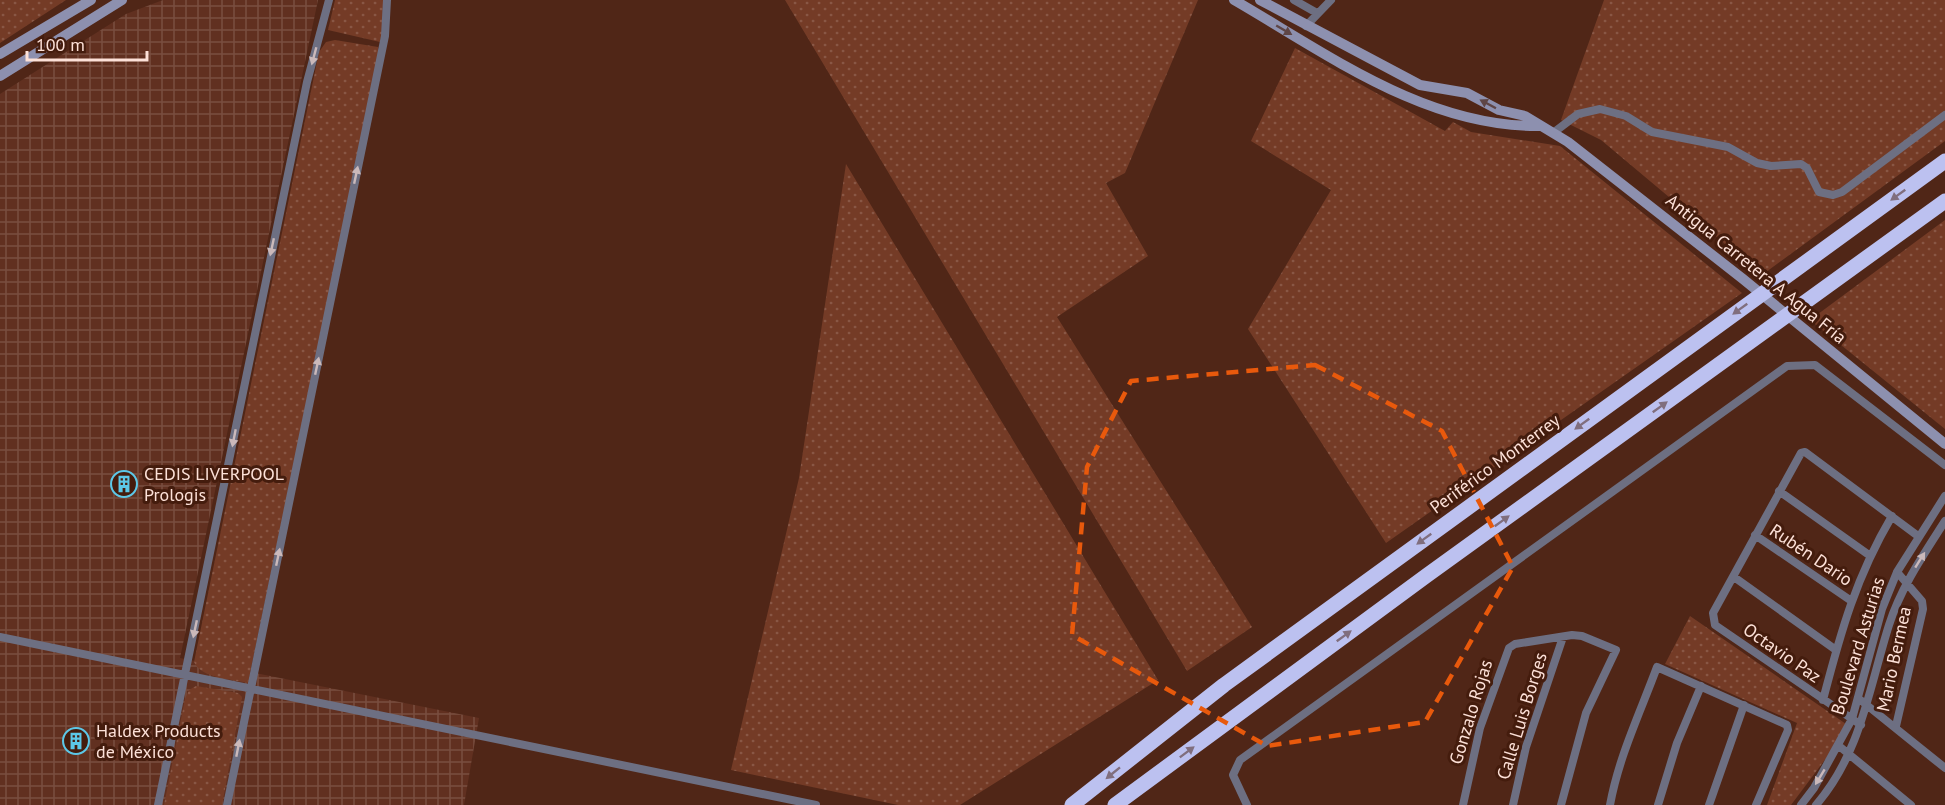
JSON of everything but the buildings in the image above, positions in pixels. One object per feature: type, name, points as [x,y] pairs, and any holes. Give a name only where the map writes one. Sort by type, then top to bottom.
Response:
[{"type":"highway","name":"Periférico Monterrey","points":[[1072,805],[1224,685],[1945,160]]},
{"type":"highway","points":[[1115,805],[1426,576],[1945,201]]},
{"type":"street","points":[[0,54],[91,0]]},
{"type":"street","points":[[0,76],[122,0]]},
{"type":"street","points":[[158,805],[307,82],[329,0]]},
{"type":"street","points":[[227,805],[385,36],[387,0]]},
{"type":"street","name":"Antigua Carretera A Agua Fría","points":[[1234,0],[1353,69],[1429,107],[1495,123],[1541,126]]},
{"type":"street","name":"Antigua Carretera A Agua Fría","points":[[1260,0],[1347,49],[1420,86],[1467,93],[1499,110],[1525,116],[1553,133],[1599,164],[1945,444]]},
{"type":"street","points":[[1294,0],[1317,13]]},
{"type":"street","points":[[1306,26],[1331,0]]},
{"type":"street","points":[[81,6],[90,20]]},
{"type":"street","points":[[1553,133],[1578,114],[1600,109],[1626,116],[1661,135],[1728,147],[1757,163],[1771,166],[1802,164],[1807,168],[1819,192],[1833,195],[1842,192],[1945,115]]},
{"type":"street","points":[[1247,805],[1233,775],[1240,760],[1786,366],[1815,366],[1945,465]]},
{"type":"street","points":[[1836,650],[1734,577],[1798,456],[1805,452],[1918,536]]},
{"type":"street","points":[[1779,491],[1869,555]]},
{"type":"street","name":"Boulevard Asturias","points":[[1800,805],[1839,746],[1852,719],[1882,609],[1897,572],[1945,496]]},
{"type":"street","points":[[1823,700],[1850,600],[1869,555],[1892,516]]},
{"type":"street","name":"Boulevard Asturias","points":[[1818,802],[1850,752],[1862,725],[1889,626],[1907,581],[1945,521]]},
{"type":"street","name":"Rubén Dario","points":[[1755,535],[1850,600]]},
{"type":"street","name":"Mario Bermea","points":[[1896,726],[1923,613],[1922,601],[1897,572]]},
{"type":"street","name":"Octavio Paz","points":[[1734,577],[1713,613],[1716,625],[1862,725]]},
{"type":"street","name":"Gonzalo Rojas","points":[[1463,805],[1480,728],[1505,654],[1515,644],[1582,636],[1616,650],[1586,713],[1561,805]]},
{"type":"street","points":[[0,637],[816,805]]},
{"type":"street","name":"Calle Luis Borges","points":[[1513,805],[1526,747],[1563,637]]},
{"type":"street","points":[[1610,805],[1615,779],[1631,728],[1657,667],[1786,723],[1788,730],[1756,805]]},
{"type":"street","points":[[1658,805],[1677,742],[1701,687]]},
{"type":"street","points":[[1858,698],[1896,726],[1945,768]]},
{"type":"street","points":[[1709,805],[1744,705]]},
{"type":"street","points":[[1839,746],[1850,752],[1911,805]]},
{"type":"street","points":[[1818,802],[1828,805]]},
{"type":"highlighted area","points":[[1315,365],[1442,431],[1513,567],[1425,722],[1267,746],[1072,635],[1087,467],[1131,381]]},
{"type":"shaded area","points":[[0,0],[66,0],[0,43]]},
{"type":"shaded area","points":[[163,0],[318,0],[180,658],[479,718],[464,805],[0,805],[0,94],[126,14]]},
{"type":"shaded area","points":[[335,0],[384,0],[386,17],[380,42],[328,30]]},
{"type":"shaded area","points":[[785,0],[1198,0],[1125,173],[1106,183],[1148,256],[1057,317],[1252,627],[1187,671]]},
{"type":"shaded area","points":[[1604,0],[1945,0],[1945,141],[1762,275],[1601,140],[1561,120]]},
{"type":"shaded area","points":[[335,40],[378,47],[379,54],[248,683],[210,675],[194,662],[319,52],[326,42]]},
{"type":"shaded area","points":[[1295,48],[1445,131],[1453,122],[1471,132],[1560,146],[1742,293],[1386,543],[1248,329],[1331,190],[1251,141]]},
{"type":"shaded area","points":[[846,164],[1158,680],[960,805],[898,805],[731,770],[799,478]]},
{"type":"shaded area","points":[[1945,220],[1945,429],[1810,320]]},
{"type":"shaded area","points":[[1690,616],[1846,724],[1830,753],[1791,805],[1767,805],[1797,723],[1665,664]]},
{"type":"shaded area","points":[[196,686],[238,693],[242,697],[222,805],[164,805],[185,699],[189,690]]},
{"type":"place","name":"CEDIS LIVERPOOL Prologis","points":[[124,484]]},
{"type":"place","name":"Haldex Products de México","points":[[76,741]]}]
